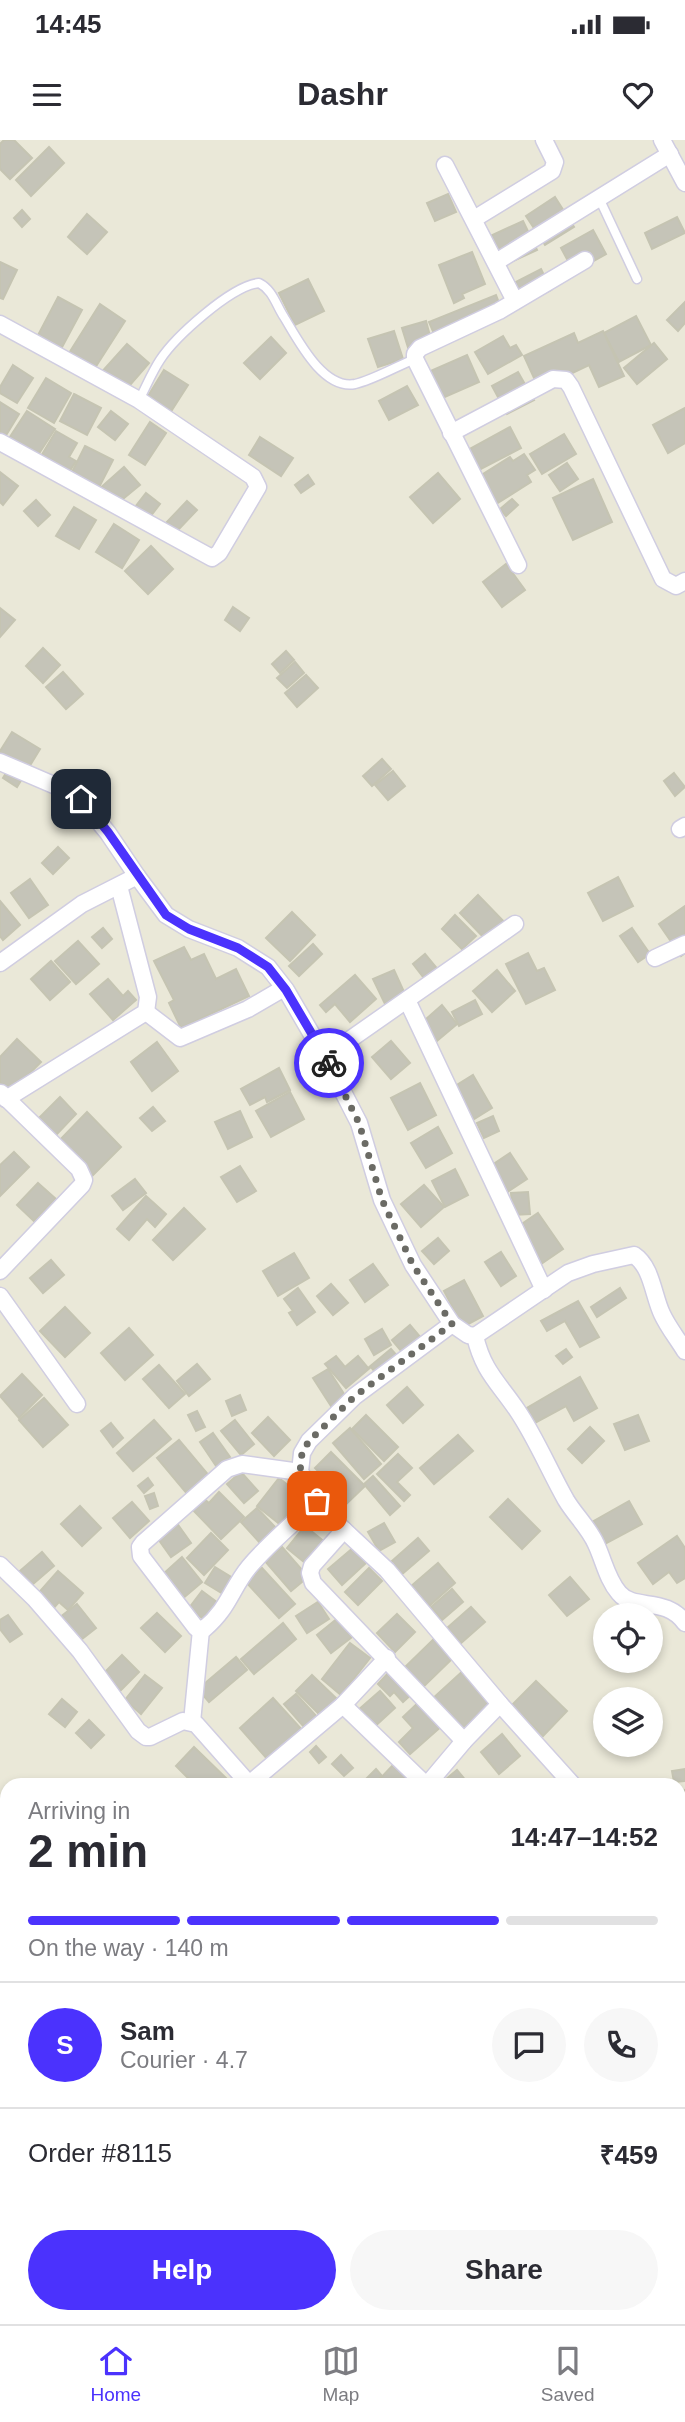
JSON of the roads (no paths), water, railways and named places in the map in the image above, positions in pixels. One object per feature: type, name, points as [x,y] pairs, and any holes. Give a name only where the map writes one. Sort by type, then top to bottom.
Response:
[{"type":"street","points":[[474,219],[552,172],[555,163],[544,140]]},
{"type":"street","points":[[495,262],[599,198],[666,147],[685,183]]},
{"type":"street","points":[[445,165],[515,301]]},
{"type":"street","points":[[518,565],[451,433],[415,354],[420,348],[515,301],[585,260]]},
{"type":"street","points":[[0,324],[139,400],[257,482],[258,490],[214,557],[204,555],[0,442]]},
{"type":"street","points":[[451,433],[553,379],[566,380],[663,579],[676,586],[685,581]]},
{"type":"street","points":[[0,762],[77,795],[108,832],[166,915],[189,929],[238,948],[268,967],[326,1057],[359,1123],[373,1177],[386,1210],[413,1265],[452,1324],[468,1335],[475,1336],[568,1273],[593,1264],[634,1255],[640,1259],[671,1333],[685,1351]]},
{"type":"street","points":[[0,962],[82,904],[137,876]]},
{"type":"street","points":[[119,886],[148,997],[146,1012]]},
{"type":"street","points":[[326,1057],[515,924]]},
{"type":"street","points":[[655,958],[685,944]]},
{"type":"street","points":[[146,1012],[180,1038],[247,1009],[284,988]]},
{"type":"street","points":[[407,1000],[544,1290]]},
{"type":"street","points":[[0,1271],[84,1180],[79,1168],[3,1095],[146,1012]]},
{"type":"street","points":[[0,1296],[77,1404]]},
{"type":"street","points":[[452,1324],[355,1396],[309,1441],[302,1453],[300,1472],[317,1501],[387,1570],[567,1778]]},
{"type":"street","points":[[475,1336],[479,1356],[494,1382],[516,1408],[528,1428],[567,1501],[596,1543],[612,1583],[621,1596],[632,1602],[656,1604],[680,1616],[685,1623]]},
{"type":"street","points":[[201,1630],[196,1628],[141,1556],[141,1545],[227,1469],[242,1464],[300,1472]]},
{"type":"street","points":[[192,1722],[201,1630],[216,1619],[248,1568],[317,1501]]},
{"type":"street","points":[[344,1530],[312,1566],[310,1573],[313,1583],[464,1741]]},
{"type":"street","points":[[0,1565],[35,1599],[80,1651],[142,1734],[150,1737],[184,1721],[192,1722],[243,1778]]},
{"type":"street","points":[[257,1778],[343,1705],[387,1658]]},
{"type":"street","points":[[432,1778],[500,1704]]},
{"type":"street","points":[[343,1705],[419,1778]]},
{"type":"lane","points":[[599,198],[637,279]]},
{"type":"lane","points":[[139,400],[159,361],[176,339],[218,304],[249,284],[259,283],[270,291],[314,363],[325,376],[338,383],[354,384],[415,359]]}]
